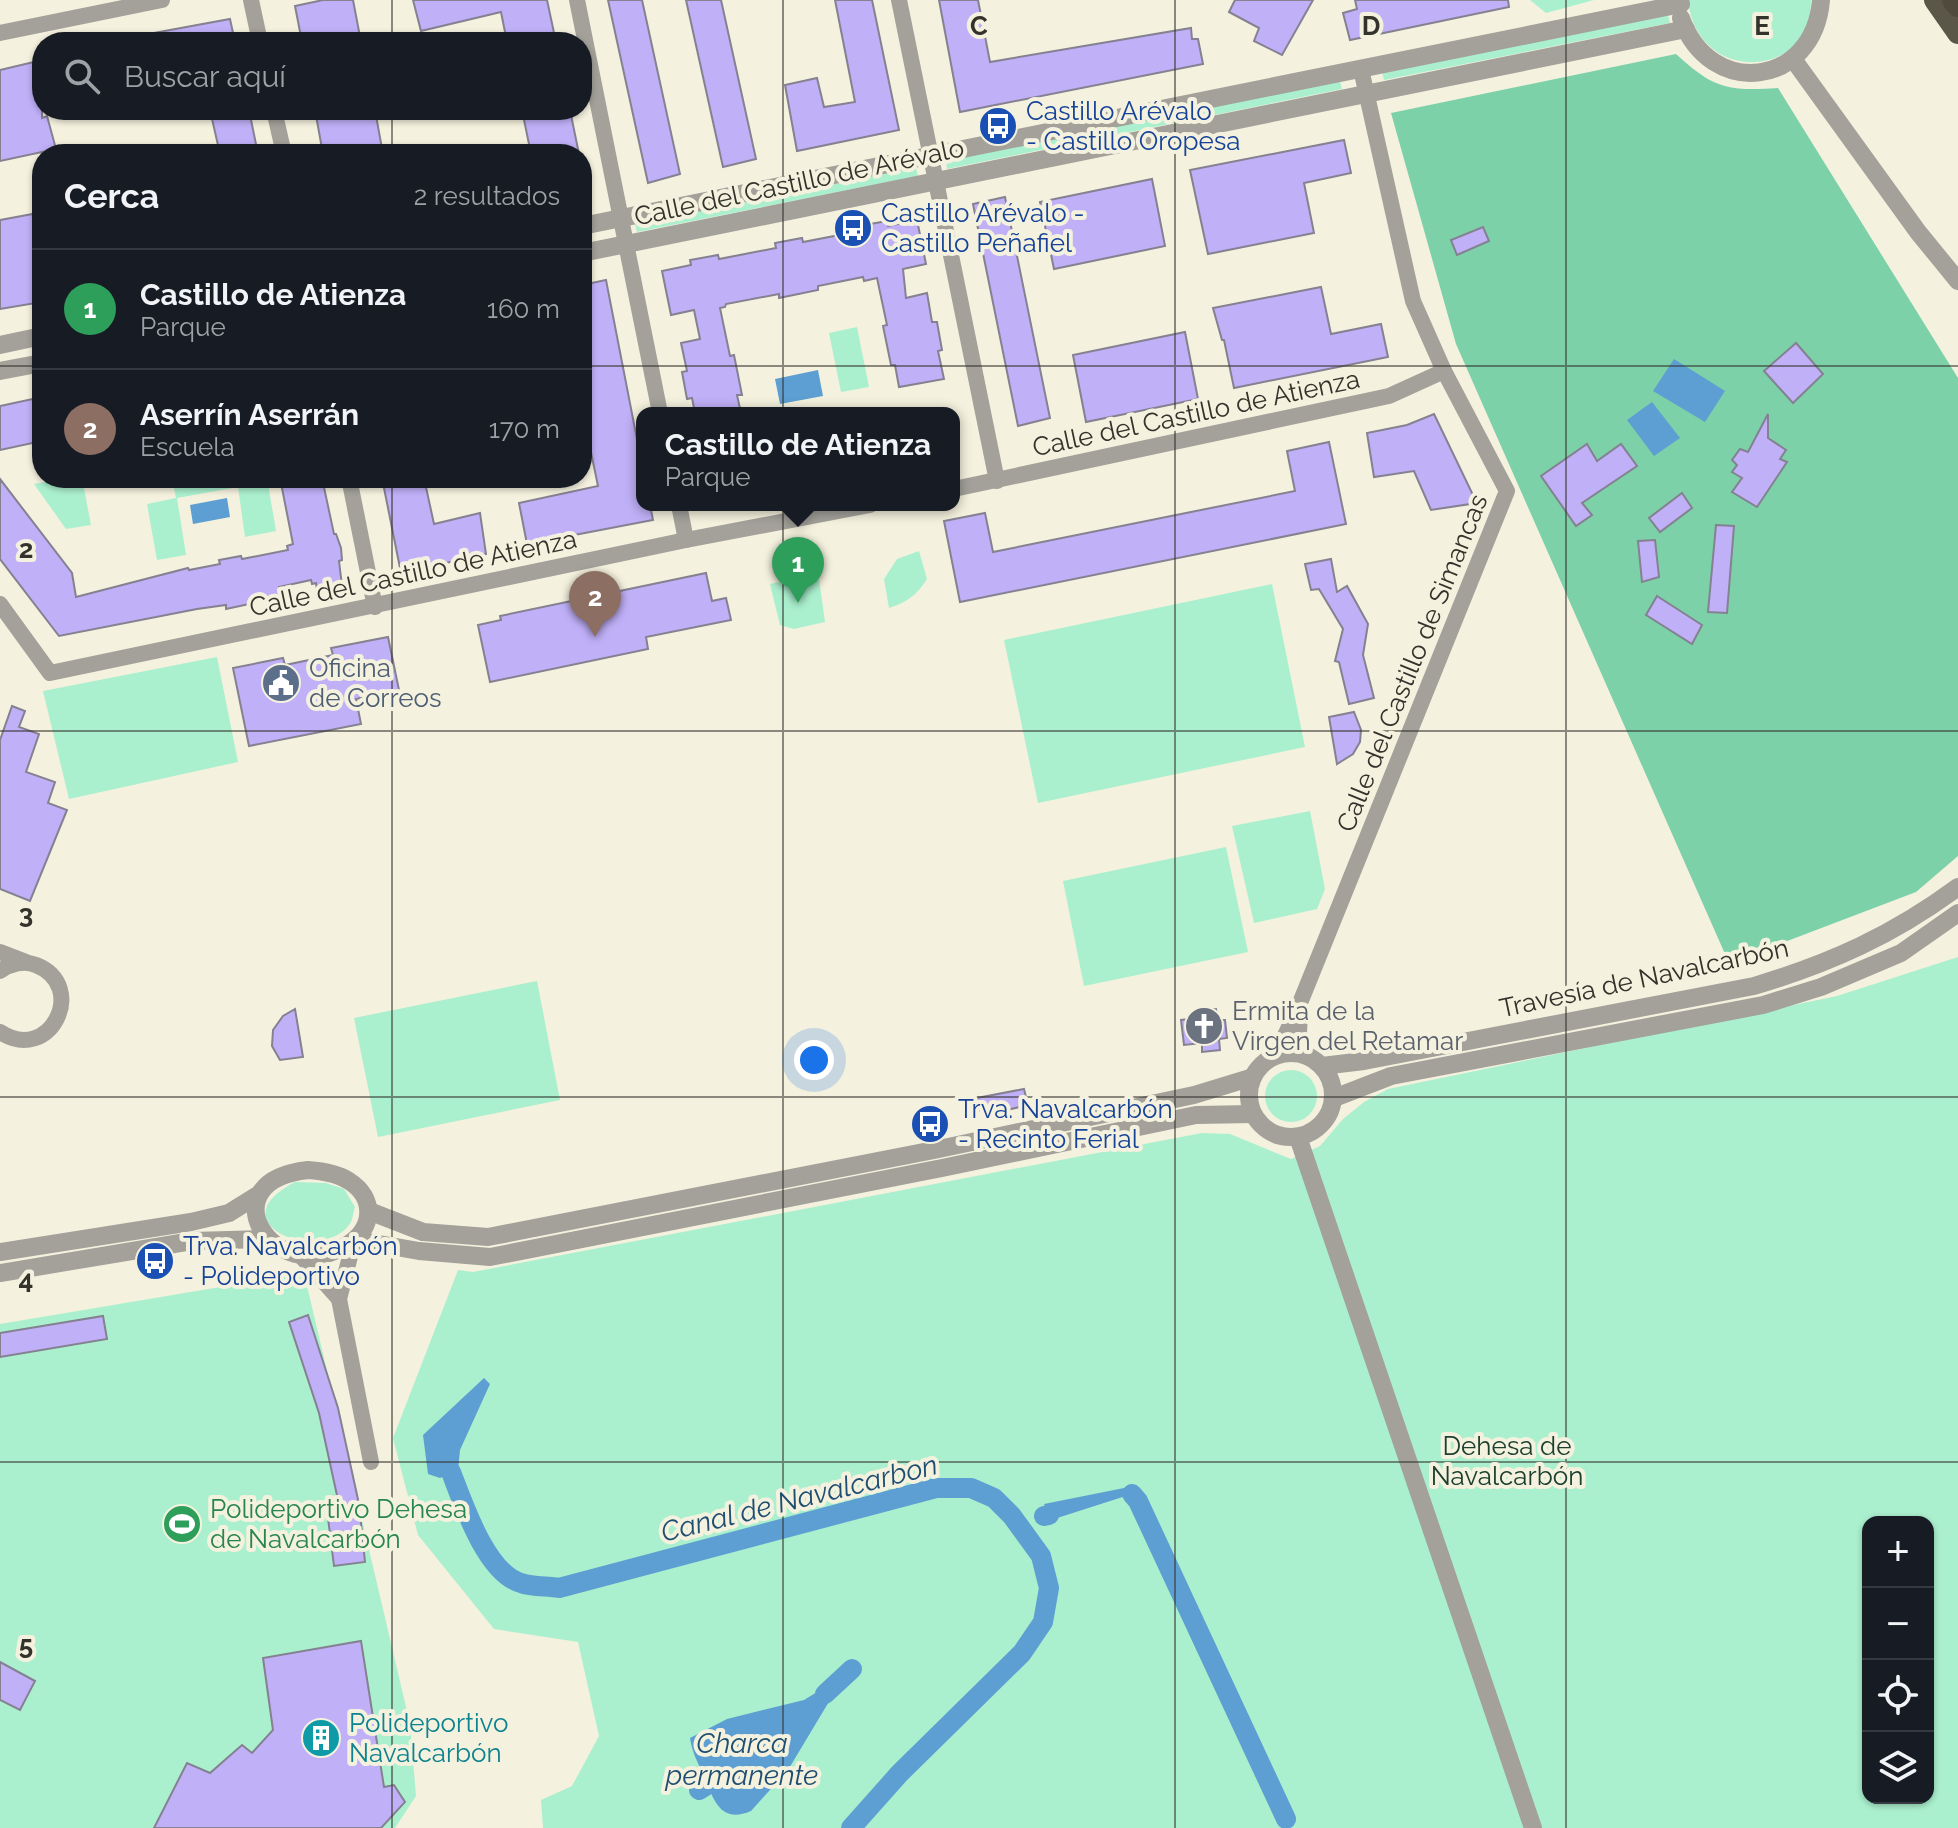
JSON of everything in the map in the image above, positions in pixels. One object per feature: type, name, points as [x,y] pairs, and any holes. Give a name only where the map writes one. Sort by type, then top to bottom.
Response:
[{"type":"highway","points":[[1935,0],[1958,33]]},
{"type":"highway","points":[[1954,0],[1958,5]]},
{"type":"street","points":[[0,33],[162,0]]},
{"type":"street","points":[[251,0],[258,32]]},
{"type":"street","points":[[577,0],[584,32]]},
{"type":"street","points":[[899,0],[997,481]]},
{"type":"street","points":[[1681,2],[1681,16],[1696,48],[1712,62],[1732,71],[1753,74],[1775,69],[1793,59],[1809,43],[1818,23],[1821,0]]},
{"type":"street","name":"Calle del Castillo de Arévalo","points":[[592,224],[1681,2]]},
{"type":"street","name":"Calle del Castillo de Arévalo","points":[[592,251],[1686,29]]},
{"type":"street","points":[[1793,59],[1918,232],[1958,281]]},
{"type":"street","name":"Calle del Castillo de Simancas","points":[[1276,1055],[1300,1003],[1507,491],[1444,371],[1413,301],[1361,69]]},
{"type":"street","points":[[592,73],[659,407]]},
{"type":"street","points":[[276,120],[282,144]]},
{"type":"street","points":[[0,345],[32,338]]},
{"type":"street","points":[[0,371],[32,365]]},
{"type":"street","name":"Calle del Castillo de Atienza","points":[[960,488],[1389,396],[1444,371]]},
{"type":"street","points":[[351,488],[375,607]]},
{"type":"street","points":[[680,511],[686,540]]},
{"type":"street","name":"Calle del Castillo de Atienza","points":[[0,604],[50,673],[838,511]]},
{"type":"street","name":"Travesía de Navalcarbón","points":[[1322,1066],[1754,986],[1811,969],[1864,945],[1917,918],[1958,887]]},
{"type":"street","name":"Travesía de Navalcarbón","points":[[1334,1098],[1391,1076],[1763,1005],[1821,987],[1901,953],[1958,913]]},
{"type":"street","points":[[1901,953],[1958,928]]},
{"type":"street","points":[[0,952],[46,969],[59,985],[62,1006],[55,1024],[41,1036],[0,1050]]},
{"type":"street","points":[[0,971],[26,962]]},
{"type":"street","name":"Calle del Castillo de Simancas","points":[[1300,1003],[1299,1033],[1303,1054]]},
{"type":"street","points":[[0,1032],[9,1038],[25,1040]]},
{"type":"street","points":[[1289,1052],[1303,1054],[1322,1066],[1329,1075],[1334,1098],[1331,1112],[1323,1124],[1311,1133],[1298,1137],[1272,1133],[1261,1125],[1253,1114],[1249,1096],[1253,1077],[1259,1068],[1276,1055],[1289,1052]]},
{"type":"street","points":[[369,1211],[423,1232],[488,1237],[899,1157],[1194,1095],[1253,1077]]},
{"type":"street","points":[[355,1240],[419,1251],[490,1257],[1196,1115],[1253,1114]]},
{"type":"street","points":[[1298,1137],[1533,1828]]},
{"type":"street","points":[[0,1252],[191,1222],[229,1213],[258,1195],[268,1182],[291,1172],[308,1170],[328,1172],[349,1181],[362,1193],[369,1211],[365,1229],[355,1240],[322,1255],[300,1255],[267,1239],[258,1227],[258,1195]]},
{"type":"street","points":[[0,1273],[192,1241],[267,1239]]},
{"type":"street","points":[[355,1240],[339,1299],[371,1462]]},
{"type":"street","points":[[300,1255],[339,1299]]},
{"type":"green space","points":[[1530,0],[1594,0],[1546,13]]},
{"type":"green space","points":[[1688,0],[1811,0],[1806,27],[1793,46],[1775,58],[1753,62],[1731,59],[1711,47],[1696,28]]},
{"type":"green space","points":[[1668,15],[1670,23],[1384,80],[1382,72]]},
{"type":"green space","points":[[1676,54],[1701,74],[1722,85],[1746,89],[1778,88],[1958,378],[1958,856],[1916,892],[1729,963],[1456,344],[1391,113]]},
{"type":"green space","points":[[1340,81],[1342,89],[947,169],[946,161]]},
{"type":"green space","points":[[916,168],[918,176],[637,232],[635,224]]},
{"type":"green space","points":[[857,327],[869,387],[841,392],[829,333]]},
{"type":"green space","points":[[37,488],[84,488],[91,525],[66,529]]},
{"type":"green space","points":[[174,488],[232,488],[177,498],[186,555],[157,560],[147,504],[176,498]]},
{"type":"green space","points":[[238,488],[269,488],[276,531],[245,537]]},
{"type":"green space","points":[[919,551],[927,579],[911,597],[889,608],[884,579],[897,559]]},
{"type":"green space","points":[[806,576],[819,579],[825,622],[794,629],[780,625],[770,584]]},
{"type":"green space","points":[[1272,584],[1305,747],[1038,803],[1004,640]]},
{"type":"green space","points":[[217,657],[238,762],[69,799],[43,691]]},
{"type":"green space","points":[[1310,811],[1325,889],[1317,909],[1254,923],[1232,826]]},
{"type":"green space","points":[[1226,847],[1248,952],[1084,986],[1063,881]]},
{"type":"green space","name":"Dehesa de Navalcarbón","points":[[1958,957],[1958,1828],[543,1828],[541,1800],[572,1786],[599,1736],[578,1642],[494,1629],[418,1535],[393,1438],[458,1270],[473,1272],[1202,1133],[1230,1134],[1291,1159],[1320,1146],[1343,1119],[1364,1102],[1388,1089],[1837,996]]},
{"type":"green space","points":[[537,981],[560,1100],[378,1137],[354,1018]]},
{"type":"green space","points":[[1291,1070],[1310,1077],[1317,1096],[1310,1115],[1291,1122],[1272,1115],[1265,1096],[1272,1077]]},
{"type":"green space","points":[[295,1182],[326,1183],[344,1189],[355,1207],[349,1225],[335,1236],[317,1241],[298,1240],[281,1234],[269,1224],[266,1212],[273,1197]]},
{"type":"green space","name":"Polideportivo Dehesa de Navalcarbón","points":[[304,1273],[410,1724],[416,1796],[395,1828],[0,1828],[0,1324]]},
{"type":"water","points":[[1674,359],[1725,391],[1705,422],[1653,391]]},
{"type":"water","points":[[818,370],[823,396],[780,404],[775,379]]},
{"type":"water","points":[[1652,402],[1680,438],[1654,456],[1627,420]]},
{"type":"water","points":[[227,498],[230,517],[193,524],[190,505]]},
{"type":"water","points":[[484,1378],[490,1384],[460,1450],[458,1470],[440,1478],[428,1474],[423,1435]]},
{"type":"water","points":[[1129,1487],[1132,1494],[1051,1520],[1044,1504]]},
{"type":"water","name":"Charca permanente","points":[[822,1689],[830,1700],[788,1770],[751,1811],[731,1814],[718,1806],[690,1738],[727,1719],[804,1700]]},
{"type":"building","points":[[323,0],[353,0],[359,32],[300,32],[295,6]]},
{"type":"building","points":[[413,0],[547,0],[554,32],[505,32],[501,12],[421,31]]},
{"type":"building","points":[[608,0],[642,0],[680,174],[648,183]]},
{"type":"building","points":[[686,0],[721,0],[756,159],[723,167]]},
{"type":"building","points":[[835,0],[872,0],[899,130],[797,151],[785,85],[817,78],[824,107],[855,102]]},
{"type":"building","points":[[939,0],[978,0],[990,62],[1191,28],[1192,39],[1198,39],[1203,64],[960,112]]},
{"type":"building","points":[[1235,0],[1313,0],[1282,55],[1254,41],[1259,28],[1229,12]]},
{"type":"building","points":[[1355,0],[1508,0],[1509,7],[1350,40],[1343,13],[1357,9]]},
{"type":"building","points":[[230,19],[233,32],[159,32]]},
{"type":"building","points":[[32,62],[32,120],[48,120],[55,144],[32,144],[32,154],[0,161],[0,70]]},
{"type":"building","points":[[212,120],[251,120],[256,144],[218,144]]},
{"type":"building","points":[[317,120],[377,120],[381,144],[321,144]]},
{"type":"building","points":[[524,120],[572,120],[577,144],[529,144]]},
{"type":"building","points":[[1344,140],[1351,173],[1304,183],[1314,233],[1208,254],[1190,170]]},
{"type":"building","points":[[1152,179],[1165,246],[1054,269],[1040,202]]},
{"type":"building","points":[[1005,197],[1050,418],[1018,426],[973,204]]},
{"type":"building","points":[[32,214],[32,304],[0,309],[0,220]]},
{"type":"building","points":[[917,220],[926,264],[903,269],[906,298],[927,293],[932,322],[937,322],[942,350],[938,351],[944,379],[899,387],[883,326],[887,325],[877,278],[864,281],[863,277],[818,286],[818,290],[779,298],[779,294],[726,304],[720,308],[742,395],[737,395],[740,407],[694,407],[692,398],[687,399],[682,372],[687,371],[681,343],[700,339],[694,310],[671,315],[662,271],[691,265],[690,260],[718,255],[719,259],[776,248],[775,243],[802,238],[803,242],[860,231],[859,226],[887,221],[888,226]]},
{"type":"building","points":[[1483,227],[1489,241],[1457,255],[1451,240]]},
{"type":"building","points":[[606,280],[636,434],[636,511],[651,511],[653,520],[527,544],[519,503],[598,486],[592,457],[592,283]]},
{"type":"building","points":[[1321,287],[1331,334],[1381,324],[1388,357],[1234,388],[1224,340],[1213,308]]},
{"type":"building","points":[[1185,332],[1198,399],[1086,422],[1073,355]]},
{"type":"building","points":[[1796,343],[1823,374],[1793,403],[1764,371]]},
{"type":"building","points":[[32,399],[32,443],[0,450],[0,406]]},
{"type":"building","points":[[1434,414],[1473,495],[1470,504],[1431,510],[1414,471],[1374,477],[1367,433],[1407,425]]},
{"type":"building","points":[[1768,414],[1768,438],[1786,450],[1780,459],[1787,462],[1757,507],[1732,492],[1742,478],[1732,472],[1737,465],[1732,460],[1740,449],[1748,452]]},
{"type":"building","points":[[1329,442],[1346,524],[960,602],[944,521],[985,513],[993,552],[1295,491],[1287,451]]},
{"type":"building","points":[[1587,444],[1597,461],[1621,444],[1637,466],[1582,503],[1592,515],[1576,526],[1541,476]]},
{"type":"building","points":[[0,479],[72,573],[76,597],[188,568],[220,564],[219,560],[288,550],[287,546],[293,544],[282,488],[324,488],[334,534],[341,548],[342,586],[317,591],[316,583],[312,584],[311,580],[279,587],[281,594],[253,600],[254,603],[226,609],[226,605],[197,609],[59,636],[0,559]]},
{"type":"building","points":[[384,488],[426,488],[434,524],[480,513],[486,554],[401,573]]},
{"type":"building","points":[[1682,493],[1692,508],[1660,532],[1649,518]]},
{"type":"building","points":[[1716,525],[1734,526],[1727,613],[1708,612]]},
{"type":"building","points":[[1655,540],[1659,577],[1642,582],[1638,541]]},
{"type":"building","points":[[1331,559],[1337,592],[1347,586],[1368,624],[1363,655],[1374,698],[1349,704],[1339,662],[1335,661],[1343,629],[1319,589],[1311,590],[1305,564]]},
{"type":"building","points":[[706,573],[712,601],[726,598],[731,620],[646,637],[648,649],[490,682],[478,625],[501,620],[500,616]]},
{"type":"building","points":[[1657,596],[1702,625],[1692,644],[1646,615]]},
{"type":"building","points":[[388,637],[399,690],[356,699],[361,724],[249,746],[233,668],[283,658],[285,665],[333,655],[331,648]]},
{"type":"building","points":[[12,706],[25,711],[19,727],[39,734],[26,772],[55,782],[48,803],[67,810],[30,901],[0,889],[0,740]]},
{"type":"building","points":[[1354,712],[1361,730],[1360,742],[1353,754],[1337,764],[1329,717]]},
{"type":"building","points":[[295,1009],[303,1057],[280,1060],[272,1046],[273,1030],[283,1016]]},
{"type":"building","name":"Ermita de la Virgen del Retamar","points":[[1216,1009],[1217,1020],[1225,1020],[1227,1038],[1219,1039],[1220,1050],[1202,1052],[1202,1043],[1184,1045],[1181,1020],[1200,1018],[1199,1011]]},
{"type":"building","points":[[1024,1089],[1028,1105],[986,1115],[966,1100]]},
{"type":"building","points":[[308,1315],[338,1408],[359,1504],[365,1562],[334,1566],[326,1502],[338,1500],[319,1413],[289,1322]]},
{"type":"building","points":[[103,1316],[107,1339],[0,1357],[0,1333]]},
{"type":"building","name":"Polideportivo Navalcarbón","points":[[361,1641],[384,1787],[394,1785],[405,1802],[381,1828],[154,1828],[187,1763],[210,1773],[242,1745],[252,1753],[273,1730],[263,1658]]},
{"type":"building","points":[[0,1662],[35,1681],[20,1710],[0,1700]]},
{"type":"waterway","name":"Canal de Navalcarbon","points":[[451,1472],[477,1535],[497,1566],[508,1577],[521,1583],[559,1588],[936,1488],[971,1488],[994,1498],[1012,1516],[1041,1556],[1049,1588],[1043,1622],[1022,1653],[899,1774],[851,1828]]},
{"type":"waterway","points":[[1132,1494],[1138,1501],[1286,1819]]},
{"type":"waterway","points":[[1044,1516],[1049,1515]]},
{"type":"waterway","points":[[825,1694],[852,1669]]},
{"type":"waterway","points":[[699,1790],[707,1785]]},
{"type":"place","name":"Castillo Arévalo - Castillo Oropesa","points":[[998,126]]},
{"type":"place","name":"Castillo Arévalo - Castillo Peñafiel","points":[[853,228]]},
{"type":"place","name":"Castillo de Atienza","points":[[798,603]]},
{"type":"place","name":"Aserrín Aserrán","points":[[595,637]]},
{"type":"place","name":"Oficina de Correos","points":[[281,683]]},
{"type":"place","name":"Ermita de la Virgen del Retamar","points":[[1204,1026]]},
{"type":"place","name":"Trva. Navalcarbón - Recinto Ferial","points":[[930,1124]]},
{"type":"place","name":"Trva. Navalcarbón - Polideportivo","points":[[155,1261]]},
{"type":"place","name":"Polideportivo Dehesa de Navalcarbón","points":[[182,1524]]},
{"type":"place","name":"Polideportivo Navalcarbón","points":[[321,1738]]}]
